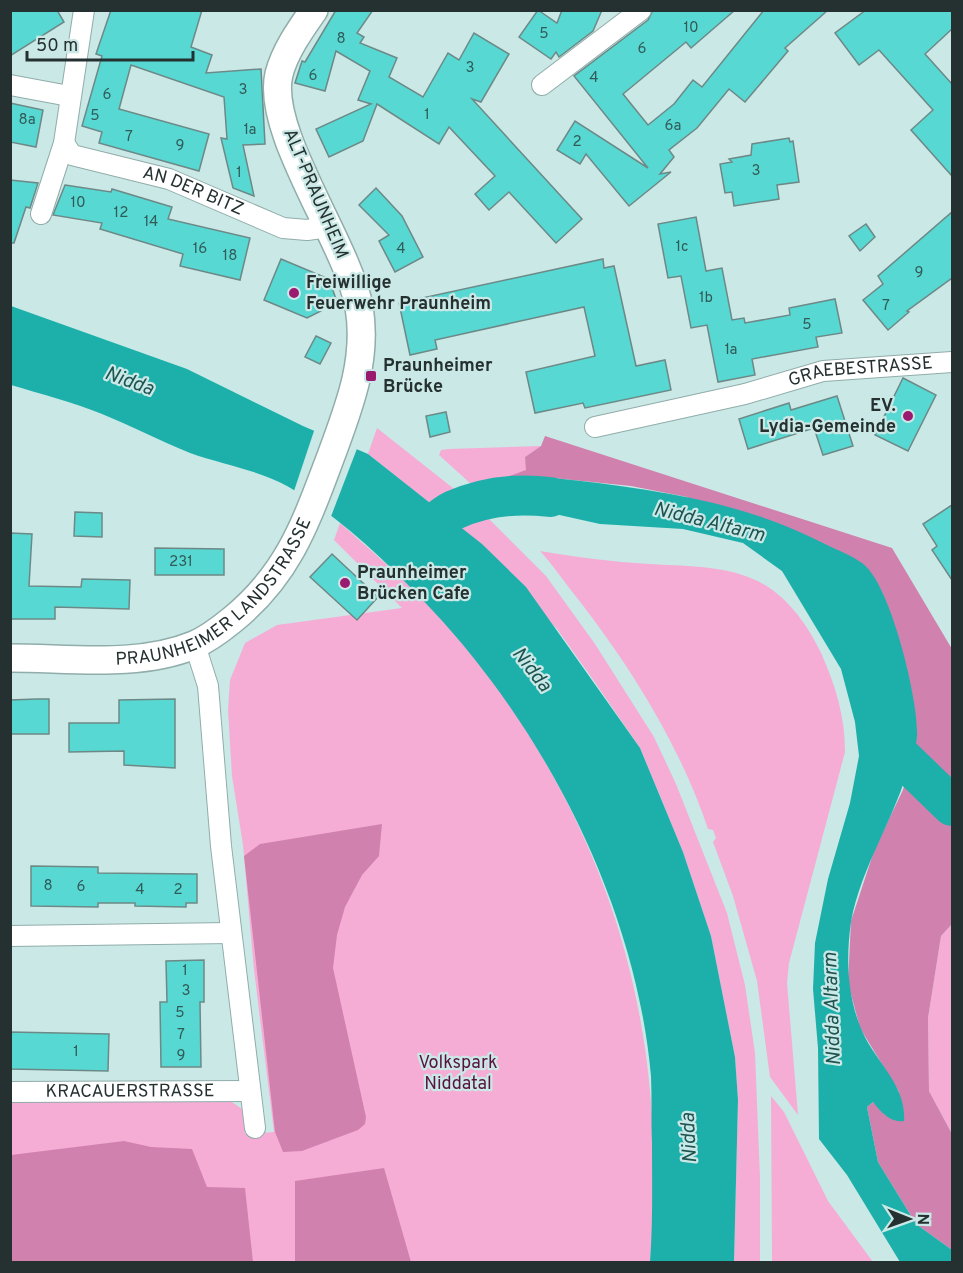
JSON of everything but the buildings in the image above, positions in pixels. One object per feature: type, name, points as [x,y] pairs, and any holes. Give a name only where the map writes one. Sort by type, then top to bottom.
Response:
[{"type":"main road","name":"ALT-PRAUNHEIM","points":[[314,10],[286,55],[279,76],[278,99],[289,138],[355,291],[362,339],[359,370],[344,419]]},
{"type":"main road","name":"PRAUNHEIMER LANDSTRASSE","points":[[10,658],[125,659],[165,653],[195,645],[248,607],[279,571],[302,532],[344,419]]},
{"type":"street","points":[[41,214],[64,143],[69,96],[84,10]]},
{"type":"street","points":[[542,85],[641,10]]},
{"type":"street","points":[[10,85],[69,96]]},
{"type":"street","name":"AN DER BITZ","points":[[64,143],[72,155],[169,179],[282,228],[328,227]]},
{"type":"street","name":"GRAEBESTRASSE","points":[[595,427],[745,394],[823,371],[952,362]]},
{"type":"street","points":[[195,645],[208,686],[218,814],[255,1128]]},
{"type":"street","points":[[10,936],[231,933]]},
{"type":"street","name":"KRACAUERSTRASSE","points":[[10,1092],[250,1090]]},
{"type":"green space","points":[[377,428],[468,500],[438,510],[368,454]]},
{"type":"green space","points":[[541,446],[525,457],[527,470],[495,481],[491,502],[439,455],[441,450],[448,449]]},
{"type":"green space","points":[[486,516],[546,576],[595,644],[654,737],[676,784],[727,913],[745,985],[755,1053],[760,1177],[760,1262],[734,1262],[738,1100],[735,1057],[711,936],[683,852],[640,748],[594,681],[557,629],[454,522]]},
{"type":"green space","name":"Volkspark Niddatal","points":[[340,523],[424,600],[469,650],[519,719],[561,790],[595,863],[621,938],[639,1015],[650,1095],[654,1177],[650,1262],[11,1262],[11,1101],[164,1098],[229,1100],[242,1109],[245,1134],[274,1132],[254,970],[243,845],[232,776],[228,710],[230,680],[245,643],[277,625],[402,608],[334,540]]},
{"type":"green space","points":[[540,551],[621,562],[701,567],[741,574],[765,585],[785,601],[810,632],[822,655],[839,702],[845,752],[789,963],[787,983],[798,1115],[770,1077],[757,981],[733,896],[713,842],[716,838],[713,830],[708,829],[683,767],[651,706],[614,648]]},
{"type":"green space","points":[[952,924],[952,1134],[929,1091],[928,1018],[941,936]]},
{"type":"green space","points":[[771,1096],[784,1112],[828,1201],[873,1262],[772,1262]]},
{"type":"shaded area","points":[[545,436],[892,548],[952,649],[952,924],[941,936],[928,1018],[929,1091],[952,1134],[952,1250],[916,1224],[878,1162],[867,1107],[873,1102],[885,1115],[899,1092],[860,1028],[848,983],[851,921],[875,848],[903,790],[917,736],[906,667],[687,497],[631,486],[553,478],[495,481],[526,470],[525,457],[541,446]]},
{"type":"shaded area","points":[[382,824],[379,856],[362,875],[345,907],[337,935],[333,968],[366,1117],[365,1124],[358,1130],[302,1151],[283,1152],[275,1132],[244,856],[260,844]]},
{"type":"shaded area","points":[[124,1141],[151,1147],[192,1149],[207,1187],[245,1188],[253,1262],[11,1262],[11,1155]]},
{"type":"shaded area","points":[[384,1168],[411,1262],[295,1262],[295,1181]]},
{"type":"water","name":"Nidda","points":[[11,306],[187,369],[303,426],[368,454],[482,544],[526,587],[640,748],[683,852],[711,936],[735,1057],[738,1100],[734,1262],[650,1262],[652,1232],[651,1076],[642,1013],[627,949],[605,887],[579,826],[548,767],[513,711],[474,659],[433,611],[382,560],[346,527],[287,486],[252,471],[190,453],[91,410],[11,385]]},
{"type":"water","points":[[553,478],[623,486],[692,498],[760,517],[793,529],[858,560],[872,574],[883,593],[901,643],[908,671],[917,739],[904,782],[870,861],[856,901],[849,935],[850,988],[852,1001],[865,1038],[895,1083],[903,1108],[904,1121],[899,1121],[886,1116],[873,1102],[867,1107],[878,1162],[916,1224],[952,1250],[952,1262],[900,1262],[847,1175],[819,1139],[818,1048],[813,989],[815,943],[828,879],[850,803],[859,756],[855,722],[841,669],[782,571],[743,543],[683,529],[600,524],[537,510],[495,496],[498,482]]},
{"type":"pier","name":"Praunheimer Brücke","points":[[315,428],[358,446],[330,519],[293,494]]},
{"type":"waterway","name":"Nidda Altarm","points":[[417,538],[440,519],[466,505],[513,496],[550,497]]},
{"type":"waterway","name":"Nidda Altarm","points":[[879,722],[883,739],[952,806]]},
{"type":"place","name":"Freiwillige Feuerwehr Praunheim","points":[[294,293]]},
{"type":"place","name":"Praunheimer Brücke","points":[[371,376]]},
{"type":"place","name":"EV. Lydia-Gemeinde","points":[[908,416]]},
{"type":"place","name":"Praunheimer Brücken Cafe","points":[[345,583]]}]
